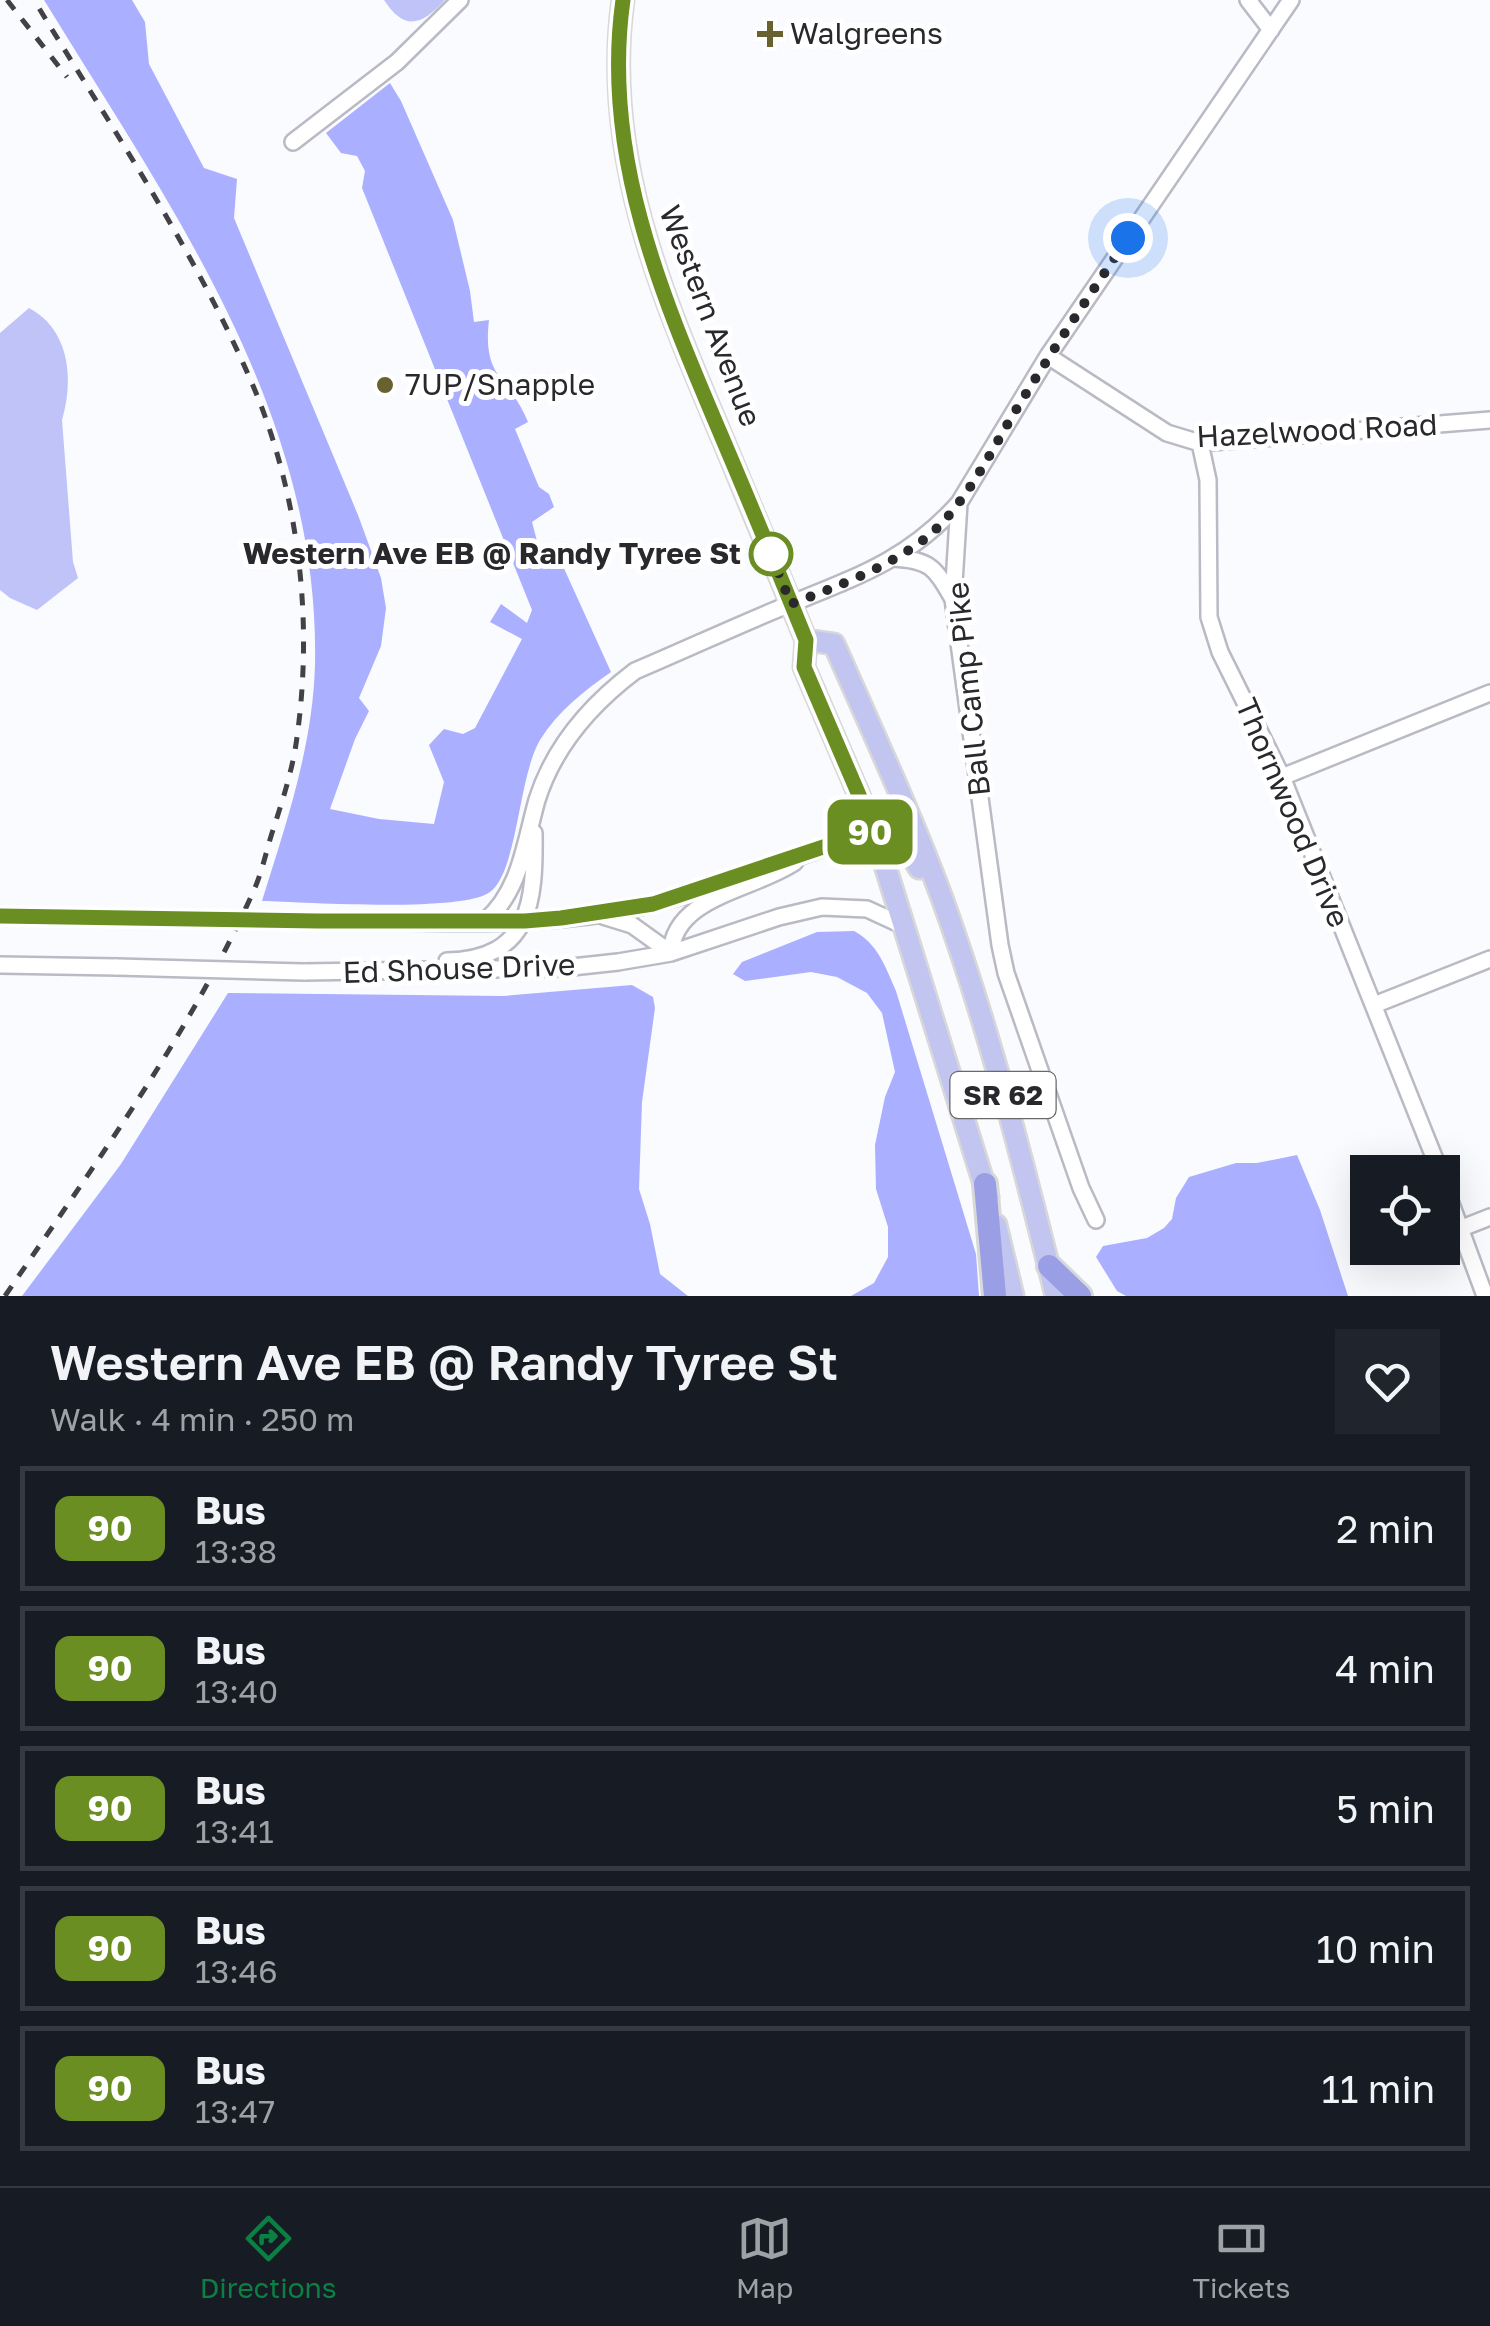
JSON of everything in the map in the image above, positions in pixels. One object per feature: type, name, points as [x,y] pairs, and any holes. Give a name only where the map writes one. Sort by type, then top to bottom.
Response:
[{"type":"highway","points":[[985,1184],[995,1296]]},
{"type":"highway","points":[[1048,1266],[1080,1296]]},
{"type":"main road","name":"Western Avenue","points":[[623,0],[619,72],[622,137],[642,228],[690,360],[806,640],[804,667],[874,830],[985,1184],[1014,1296]]},
{"type":"main road","points":[[806,640],[834,644],[942,898]]},
{"type":"main road","points":[[874,830],[890,832],[908,848],[942,898]]},
{"type":"main road","name":"SR 62","points":[[942,898],[1013,1127],[1056,1296]]},
{"type":"street","points":[[293,142],[397,62],[460,0]]},
{"type":"street","points":[[1248,0],[1271,30]]},
{"type":"street","name":"Ball Camp Pike","points":[[1096,1220],[1081,1188],[1006,974],[953,599],[959,503],[1048,356],[1291,0]]},
{"type":"street","name":"Hazelwood Road","points":[[1048,356],[1166,433],[1200,443],[1490,420]]},
{"type":"street","name":"Thornwood Drive","points":[[1200,443],[1208,480],[1209,617],[1220,652],[1282,777],[1433,1155]]},
{"type":"street","points":[[486,921],[497,911],[512,884],[555,757],[582,718],[609,691],[635,671],[893,558],[933,532],[959,503]]},
{"type":"street","points":[[893,558],[927,563],[953,599]]},
{"type":"street","points":[[1282,777],[1490,693]]},
{"type":"street","points":[[365,972],[399,962],[460,961],[498,952],[525,921],[533,875],[534,814]]},
{"type":"street","name":"Ed Shouse Drive","points":[[0,916],[525,921],[597,914],[653,904],[874,830]]},
{"type":"street","points":[[597,914],[632,925],[671,954],[677,930],[694,909],[779,874],[811,852]]},
{"type":"street","name":"Ed Shouse Drive","points":[[0,965],[304,972],[563,968],[671,954],[822,906],[867,909],[906,927]]},
{"type":"street","points":[[1374,1005],[1490,959]]},
{"type":"street","points":[[1462,1228],[1490,1218]]},
{"type":"street","name":"Thornwood Drive","points":[[1460,1223],[1486,1296]]},
{"type":"shaded area","points":[[44,0],[132,0],[145,22],[149,64],[204,168],[237,179],[234,218],[358,515],[381,578],[386,608],[381,646],[359,698],[369,711],[330,809],[434,824],[444,782],[429,745],[444,729],[463,734],[475,728],[522,639],[490,622],[501,604],[527,623],[532,610],[362,188],[365,171],[357,156],[341,153],[326,133],[390,83],[401,101],[453,220],[474,322],[489,320],[493,366],[528,422],[515,429],[539,487],[549,494],[554,507],[532,522],[541,556],[562,564],[611,672],[572,702],[540,740],[527,776],[507,865],[490,892],[474,898],[416,904],[262,901],[297,784],[313,695],[310,572],[292,483],[265,397],[229,315],[140,155]]},
{"type":"shaded area","points":[[384,0],[445,0],[429,15],[406,21]]},
{"type":"shaded area","points":[[29,308],[43,317],[61,342],[68,372],[62,420],[73,562],[78,578],[37,610],[0,590],[0,333]]},
{"type":"shaded area","points":[[854,931],[875,949],[896,991],[976,1254],[979,1296],[851,1296],[874,1283],[888,1257],[888,1227],[876,1189],[875,1145],[885,1097],[895,1072],[882,1013],[867,993],[837,977],[811,972],[745,981],[733,974],[742,962],[817,932]]},
{"type":"shaded area","points":[[632,985],[653,997],[655,1008],[642,1102],[639,1189],[660,1274],[688,1296],[22,1296],[121,1164],[228,993],[503,996]]},
{"type":"shaded area","points":[[1297,1155],[1348,1296],[1126,1296],[1117,1291],[1096,1257],[1103,1246],[1147,1238],[1164,1228],[1172,1219],[1176,1198],[1189,1177],[1236,1163]]},
{"type":"railway","points":[[7,0],[67,77]]},
{"type":"railway","points":[[5,1296],[170,1048],[254,890],[293,761],[304,645],[298,552],[290,506],[279,461],[248,374],[174,230],[34,0]]},
{"type":"bus line","name":"90","points":[[0,916],[318,921],[561,918],[653,904],[874,830],[804,667],[806,640],[658,282],[624,158],[619,72],[623,0]]},
{"type":"place","name":"Walgreens","points":[[770,34]]},
{"type":"place","name":"7UP/Snapple","points":[[385,385]]},
{"type":"place","name":"Western Ave EB @ Randy Tyree St","points":[[771,554]]},
{"type":"route","points":[[771,554],[768,547],[791,604],[852,579],[912,548],[933,532],[959,503],[1048,356],[1128,238]]}]
